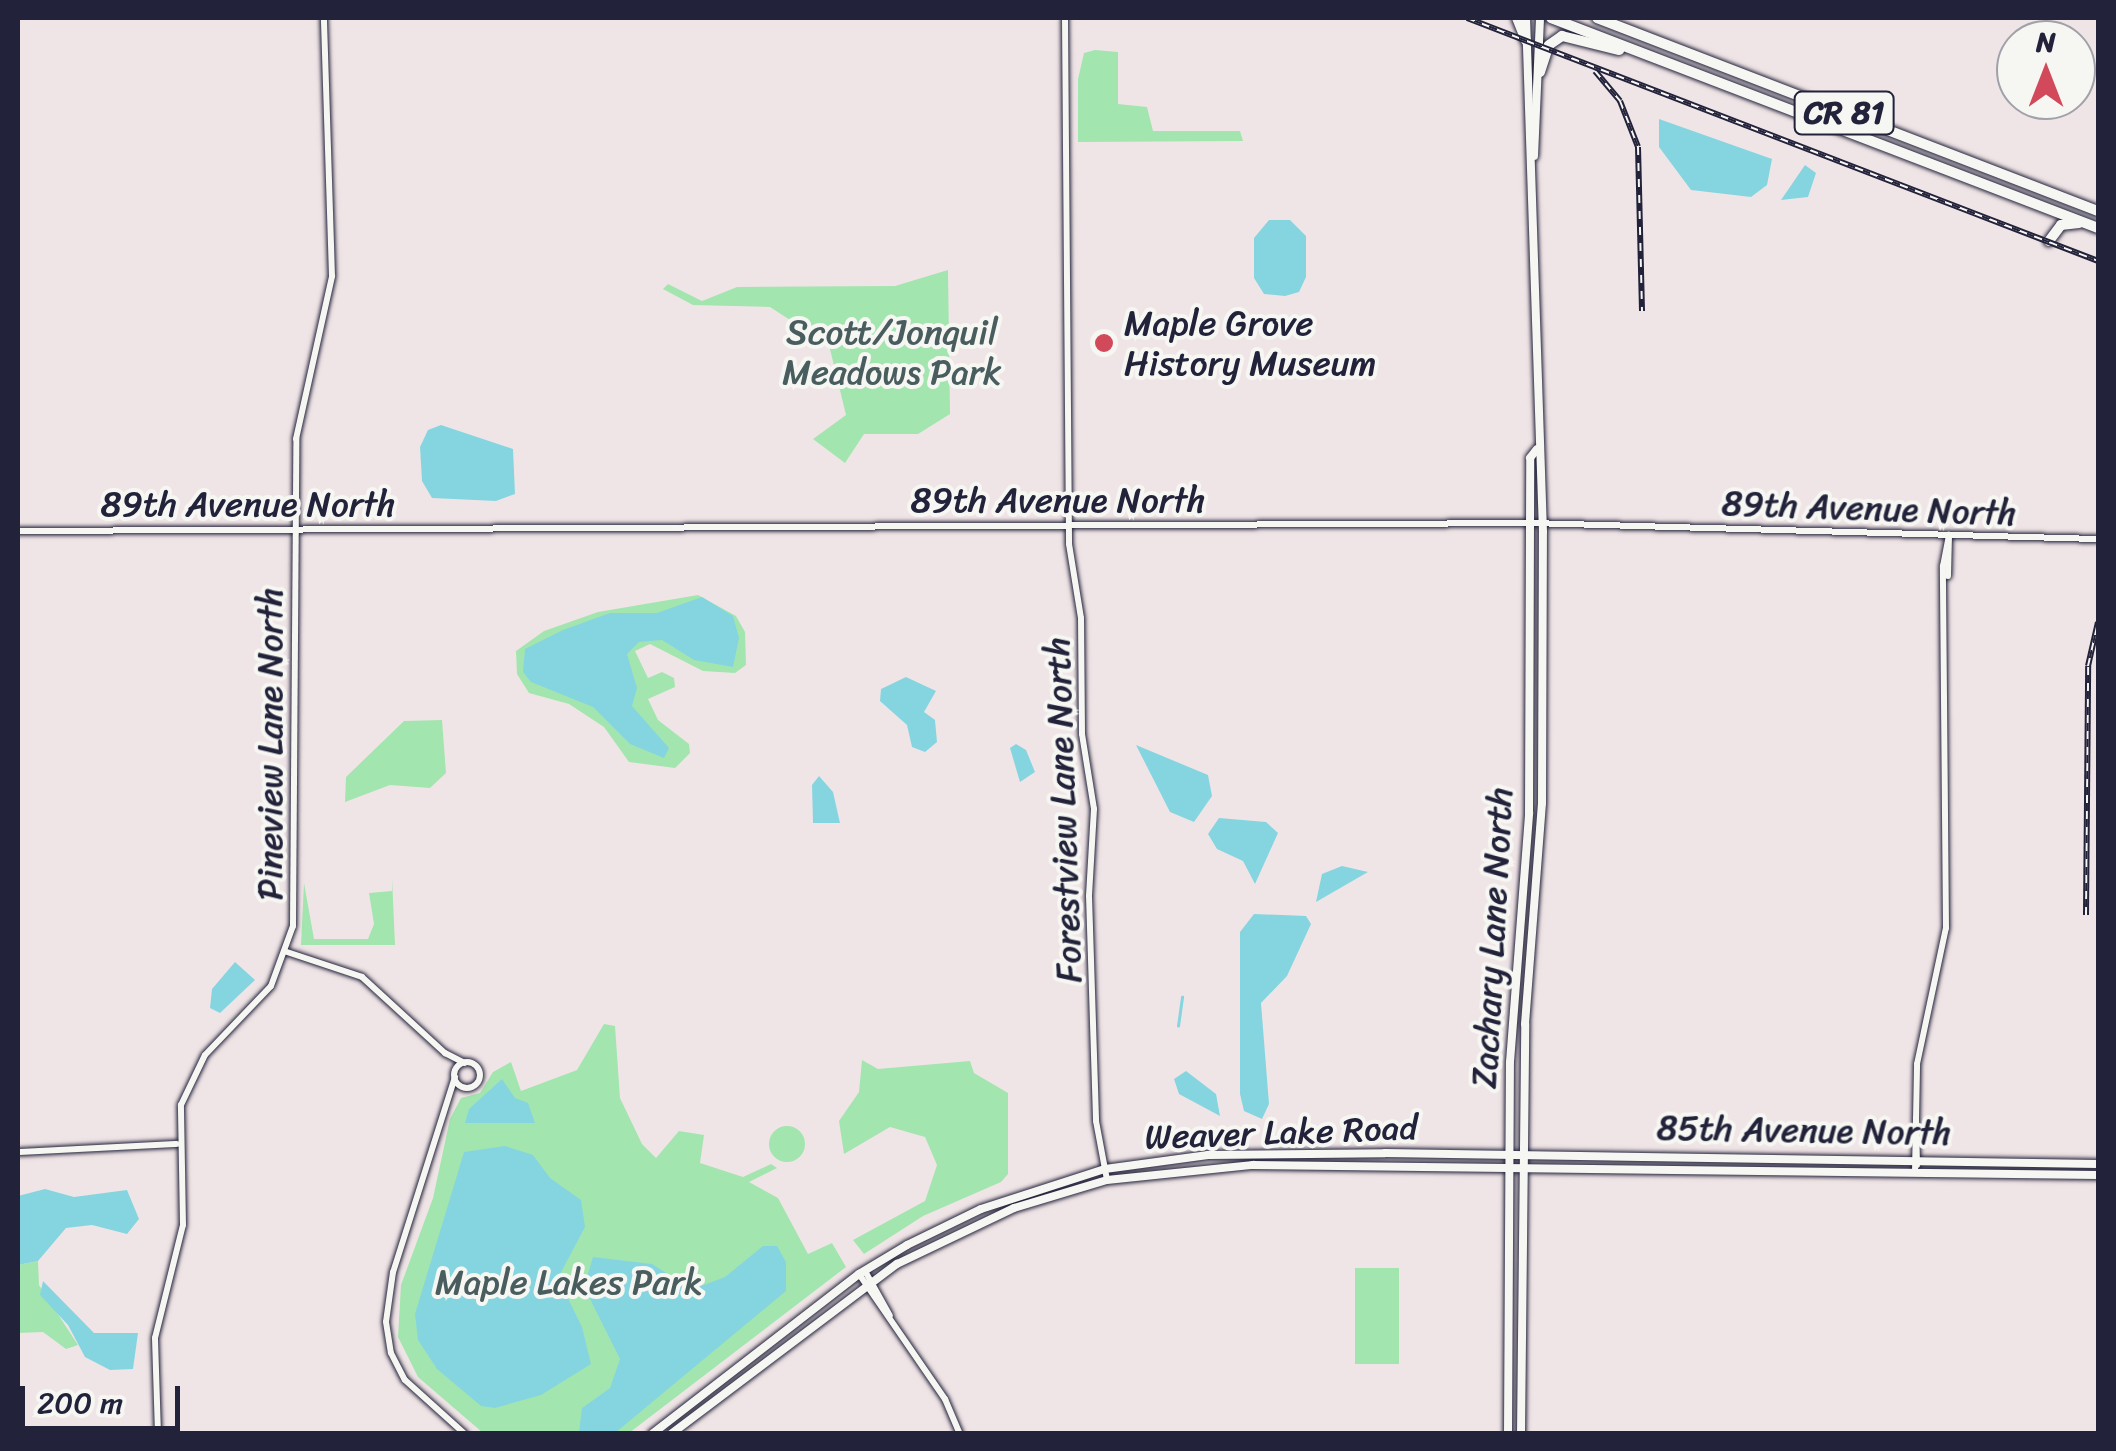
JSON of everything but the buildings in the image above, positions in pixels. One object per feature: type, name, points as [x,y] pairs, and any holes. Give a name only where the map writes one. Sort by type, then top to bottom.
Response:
[{"type":"highway","points":[[1517,18],[1526,40]]},
{"type":"highway","name":"CR 81","points":[[1551,18],[2098,228]]},
{"type":"highway","name":"CR 81","points":[[1599,18],[2098,211]]},
{"type":"highway","points":[[1540,72],[1549,45],[1568,36],[1672,64]]},
{"type":"highway","points":[[2058,212],[2049,241],[2061,225],[2086,224]]},
{"type":"main road","name":"Zachary Lane North","points":[[1522,1434],[1525,1036],[1542,803],[1543,524],[1537,448],[1534,156],[1526,18]]},
{"type":"main road","name":"Zachary Lane North","points":[[1534,156],[1540,18]]},
{"type":"main road","name":"Zachary Lane North","points":[[1508,1434],[1509,1153],[1515,990],[1529,814],[1530,458],[1537,448]]},
{"type":"main road","points":[[1515,990],[1517,1025],[1525,1036]]},
{"type":"main road","name":"Weaver Lake Road","points":[[652,1434],[862,1272],[982,1208],[1105,1169],[1208,1155],[1509,1153]]},
{"type":"main road","name":"85th Avenue North","points":[[1509,1153],[2098,1164]]},
{"type":"main road","name":"Weaver Lake Road","points":[[671,1434],[868,1283],[976,1224],[1107,1180],[1211,1166],[1523,1166]]},
{"type":"main road","name":"85th Avenue North","points":[[1523,1166],[2098,1175]]},
{"type":"street","name":"Pineview Lane North","points":[[158,1434],[155,1338],[183,1225],[177,1144],[192,1075],[264,995],[287,952],[294,909],[296,438],[332,276],[324,18]]},
{"type":"street","name":"Forestview Lane North","points":[[1064,18],[1069,525],[1081,618],[1083,748],[1094,812],[1088,896],[1096,1121],[1107,1180]]},
{"type":"street","name":"89th Avenue North","points":[[18,531],[1531,523],[2098,539]]},
{"type":"street","points":[[1915,1172],[1919,1048],[1946,928],[1948,535]]},
{"type":"street","points":[[287,952],[362,976],[445,1053],[480,1074],[476,1084],[448,1097]]},
{"type":"street","points":[[445,1053],[465,1088]]},
{"type":"street","points":[[464,1063],[455,1075],[390,1285],[386,1332],[405,1380],[465,1434]]},
{"type":"street","points":[[18,1152],[177,1144]]},
{"type":"street","points":[[862,1272],[949,1406],[960,1434]]},
{"type":"green space","points":[[1118,52],[1118,104],[1147,107],[1153,131],[1240,131],[1243,141],[1078,142],[1078,79],[1084,53]]},
{"type":"green space","name":"Scott/Jonquil Meadows Park","points":[[948,270],[950,414],[918,434],[864,434],[845,463],[813,439],[846,415],[829,345],[770,307],[693,305],[663,289],[668,284],[702,301],[737,287],[895,286]]},
{"type":"green space","points":[[698,595],[736,616],[745,632],[746,665],[735,673],[703,671],[650,644],[635,651],[648,678],[662,672],[674,678],[675,687],[648,699],[658,720],[689,744],[690,753],[675,768],[629,762],[604,727],[569,704],[529,693],[517,674],[516,651],[544,631],[598,612]]},
{"type":"green space","points":[[442,720],[446,773],[430,788],[390,785],[345,802],[346,777],[404,721]]},
{"type":"green space","points":[[392,878],[395,945],[301,945],[304,883],[314,939],[368,939],[374,924],[369,893],[392,891]]},
{"type":"green space","name":"Maple Lakes Park","points":[[604,1024],[615,1026],[620,1098],[642,1144],[656,1158],[679,1131],[704,1135],[700,1163],[743,1177],[771,1164],[777,1168],[749,1182],[778,1198],[808,1254],[832,1243],[846,1267],[629,1433],[483,1433],[418,1377],[398,1337],[401,1285],[433,1198],[450,1119],[461,1098],[480,1093],[493,1072],[511,1062],[521,1091],[577,1070]]},
{"type":"green space","points":[[862,1060],[878,1069],[970,1061],[974,1073],[1008,1093],[1008,1174],[1001,1182],[923,1216],[864,1254],[853,1240],[925,1201],[937,1165],[925,1137],[890,1127],[844,1154],[839,1121],[859,1092]]},
{"type":"green space","points":[[787,1126],[800,1131],[805,1144],[800,1157],[787,1162],[774,1157],[769,1144],[774,1131]]},
{"type":"green space","points":[[38,1261],[39,1285],[78,1345],[66,1349],[43,1332],[18,1333],[18,1265]]},
{"type":"green space","points":[[1355,1268],[1399,1268],[1399,1364],[1355,1364]]},
{"type":"water","points":[[1659,119],[1772,159],[1767,185],[1751,197],[1691,190],[1659,147]]},
{"type":"water","points":[[1805,165],[1816,173],[1808,197],[1781,200]]},
{"type":"water","points":[[1269,220],[1290,220],[1306,236],[1306,277],[1299,292],[1285,296],[1264,294],[1254,278],[1254,238]]},
{"type":"water","points":[[441,425],[513,449],[515,494],[496,501],[432,498],[422,481],[420,447],[428,430]]},
{"type":"water","points":[[702,597],[733,616],[739,638],[733,667],[694,660],[662,640],[639,642],[627,654],[637,688],[632,706],[669,748],[664,758],[630,744],[593,707],[531,682],[523,672],[525,649],[563,630],[610,613],[657,613]]},
{"type":"water","points":[[906,677],[936,691],[924,712],[935,720],[937,742],[925,752],[912,747],[907,725],[880,701],[881,689]]},
{"type":"water","points":[[1016,744],[1026,750],[1035,772],[1020,782],[1010,748]]},
{"type":"water","points":[[1136,745],[1208,775],[1212,796],[1194,822],[1170,812]]},
{"type":"water","points":[[819,776],[833,792],[840,823],[813,823],[812,785]]},
{"type":"water","points":[[1219,818],[1266,822],[1278,833],[1255,884],[1243,861],[1217,849],[1208,834]]},
{"type":"water","points":[[1342,866],[1368,872],[1316,902],[1322,874]]},
{"type":"water","points":[[1254,914],[1306,916],[1311,924],[1287,976],[1261,1003],[1269,1104],[1262,1119],[1244,1111],[1240,1094],[1240,932]]},
{"type":"water","points":[[235,962],[255,980],[220,1013],[210,1008],[212,989]]},
{"type":"water","points":[[1186,1071],[1216,1094],[1220,1116],[1179,1094],[1174,1079]]},
{"type":"water","points":[[502,1079],[515,1098],[528,1103],[535,1123],[465,1123],[469,1109]]},
{"type":"water","points":[[505,1146],[533,1155],[550,1178],[581,1200],[585,1227],[558,1278],[582,1327],[591,1364],[541,1395],[495,1408],[481,1406],[437,1369],[418,1340],[415,1314],[464,1152]]},
{"type":"water","points":[[45,1189],[74,1197],[127,1190],[139,1219],[127,1234],[92,1225],[66,1228],[38,1261],[18,1265],[18,1196]]},
{"type":"water","points":[[763,1246],[777,1246],[786,1262],[786,1291],[615,1433],[579,1432],[582,1408],[610,1388],[620,1359],[584,1287],[593,1257],[652,1264],[682,1283],[701,1286],[725,1277]]},
{"type":"water","points":[[43,1281],[94,1333],[138,1333],[133,1369],[110,1370],[85,1357],[68,1325],[40,1295]]},
{"type":"waterway","points":[[1178,1026],[1182,997]]},
{"type":"railway","points":[[1467,18],[2098,261]]},
{"type":"railway","points":[[1595,71],[1620,101],[1638,147],[1642,311]]},
{"type":"railway","points":[[2086,915],[2088,666],[2098,622]]},
{"type":"place","name":"Maple Grove History Museum","points":[[1104,343]]}]
